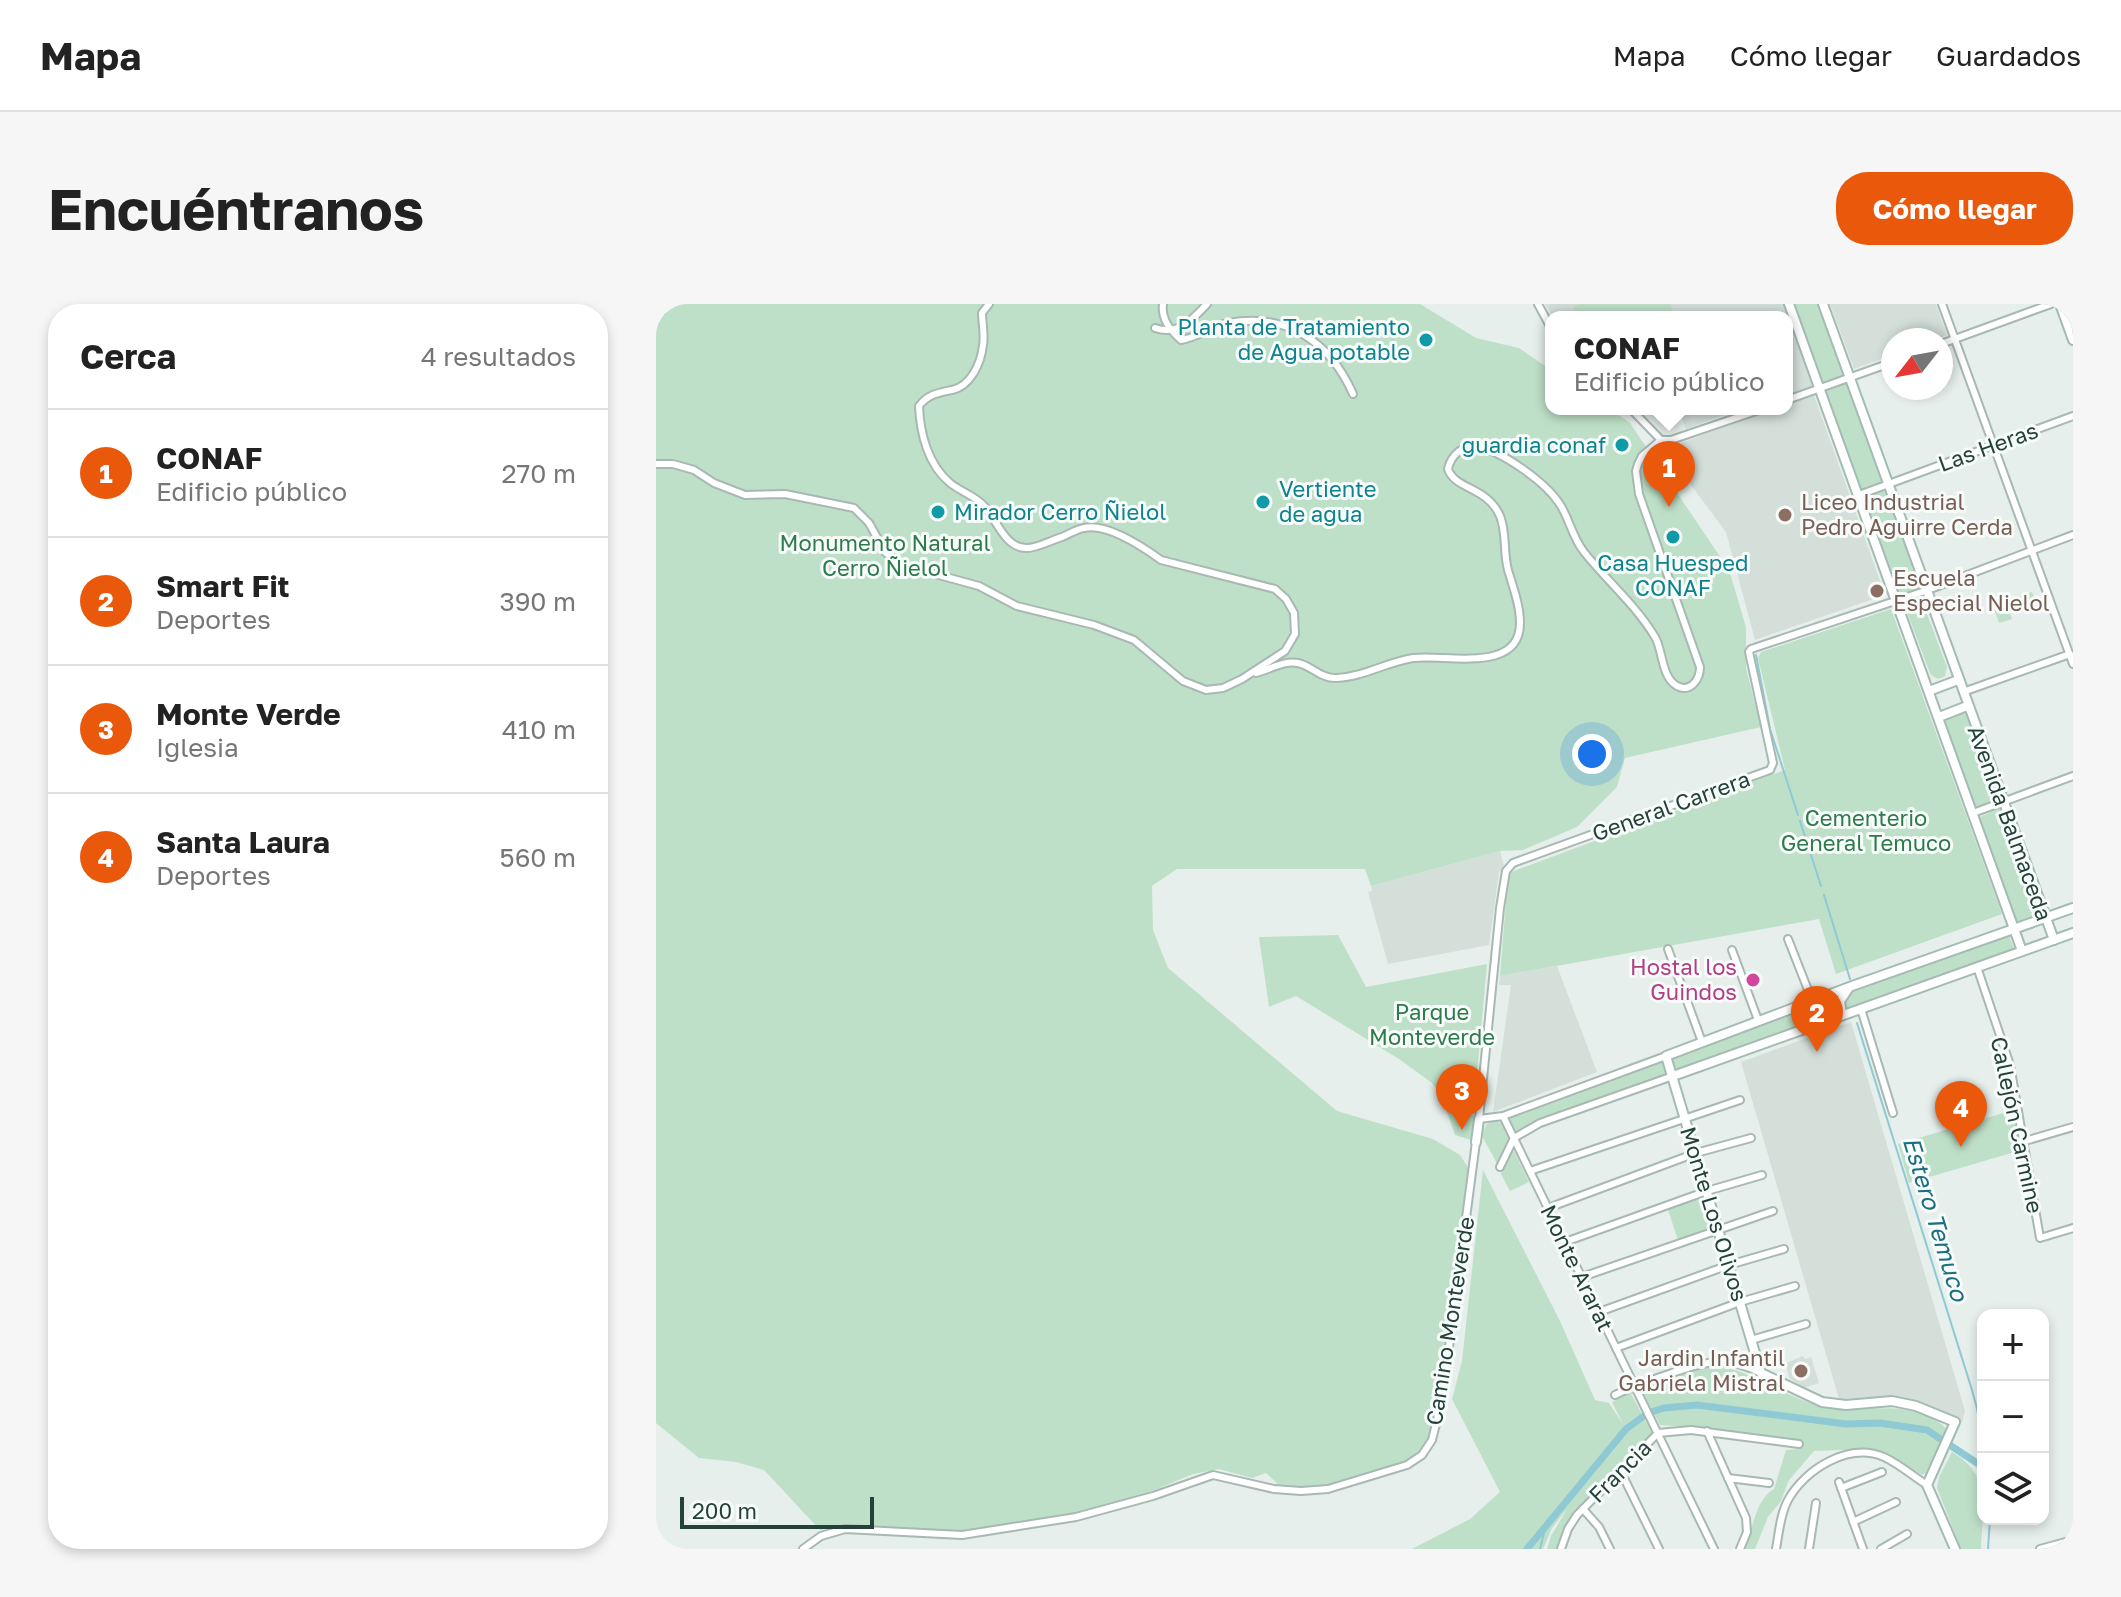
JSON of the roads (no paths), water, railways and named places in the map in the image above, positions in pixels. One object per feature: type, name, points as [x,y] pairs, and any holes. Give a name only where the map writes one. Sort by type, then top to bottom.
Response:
[{"type":"main road","name":"Avenida Balmaceda","points":[[1823,304],[2054,940]]},
{"type":"main road","points":[[2060,304],[2073,340]]},
{"type":"main road","name":"Avenida Balmaceda","points":[[1793,315],[2022,951]]},
{"type":"main road","points":[[1929,691],[1958,680]]},
{"type":"main road","name":"Avenida Balmaceda","points":[[1939,717],[1967,706]]},
{"type":"main road","points":[[1666,1056],[1812,1000],[2073,908]]},
{"type":"main road","points":[[1673,1076],[2073,933]]},
{"type":"main road","points":[[1842,1015],[1840,1001],[1852,986]]},
{"type":"main road","name":"Monte Los Olivos","points":[[1666,1056],[1761,1373]]},
{"type":"main road","name":"Camino Monteverde","points":[[1476,1142],[1479,1119]]},
{"type":"main road","points":[[1761,1373],[1822,1402],[1846,1405],[1892,1401],[1916,1406],[1952,1427],[1927,1485],[1955,1549]]},
{"type":"street","points":[[989,304],[982,313],[983,346],[978,367],[961,388],[935,393],[919,406],[922,436],[943,475],[984,505],[1009,542],[1017,546],[1027,548],[1083,528],[1098,527],[1146,548],[1161,560],[1275,589],[1286,599],[1294,613],[1295,634],[1285,651],[1250,675]]},
{"type":"street","points":[[1163,304],[1162,314],[1172,331],[1185,341],[1228,323],[1247,320],[1276,323],[1325,349],[1342,369],[1353,394]]},
{"type":"street","points":[[1155,328],[1172,331],[1189,322],[1207,304]]},
{"type":"street","points":[[1942,304],[2073,664]]},
{"type":"street","points":[[1955,339],[2051,304]]},
{"type":"street","points":[[1793,398],[1881,366]]},
{"type":"street","points":[[1637,415],[1661,440]]},
{"type":"street","points":[[656,464],[673,464],[694,470],[714,483],[745,495],[785,494],[854,508],[869,523],[885,552],[902,565],[979,586],[1017,606],[1094,625],[1134,640],[1183,681],[1194,687],[1217,689],[1284,664],[1298,663],[1319,675],[1339,678],[1404,660],[1472,659],[1504,654],[1512,647],[1521,622],[1507,566],[1501,517],[1491,500],[1455,481],[1448,469],[1453,456],[1462,449],[1478,446],[1507,457],[1559,503],[1581,549],[1637,611],[1656,638],[1662,662],[1671,679],[1677,686],[1688,688],[1700,676],[1697,654],[1642,508],[1636,471],[1642,456],[1661,440],[1671,440],[1744,415]]},
{"type":"street","name":"Las Heras","points":[[1859,495],[2073,416]]},
{"type":"street","name":"General Carrera","points":[[1479,1119],[1503,882],[1513,863],[1770,770],[1773,763],[1749,652],[1751,649],[1897,601],[2073,535]]},
{"type":"street","points":[[1962,693],[2071,654]]},
{"type":"street","points":[[1973,813],[2073,776]]},
{"type":"street","points":[[1788,939],[1812,1000]]},
{"type":"street","points":[[1668,949],[1702,1042]]},
{"type":"street","points":[[1732,950],[1758,1020]]},
{"type":"street","name":"Callejón Carmine","points":[[1977,967],[2010,1065],[2040,1238],[2073,1228]]},
{"type":"street","points":[[1861,1009],[1893,1113]]},
{"type":"street","points":[[1479,1119],[1503,1116],[1666,1056]]},
{"type":"street","points":[[1500,1167],[1514,1138],[1546,1120],[1673,1076]]},
{"type":"street","points":[[1530,1171],[1685,1116],[1740,1100]]},
{"type":"street","name":"Monte Ararat","points":[[1503,1116],[1714,1549]]},
{"type":"street","points":[[2025,1141],[2073,1127]]},
{"type":"street","points":[[1548,1208],[1696,1153],[1751,1138]]},
{"type":"street","name":"Camino Monteverde","points":[[803,1549],[821,1536],[838,1530],[962,1535],[1076,1517],[1153,1496],[1213,1475],[1274,1489],[1301,1491],[1328,1489],[1407,1465],[1422,1455],[1432,1440],[1437,1420],[1476,1142]]},
{"type":"street","points":[[1565,1242],[1707,1191],[1762,1175]]},
{"type":"street","points":[[1582,1277],[1773,1211]]},
{"type":"street","points":[[1599,1312],[1729,1265],[1784,1249]]},
{"type":"street","points":[[1616,1348],[1740,1302],[1795,1286]]},
{"type":"street","points":[[1751,1340],[1806,1324]]},
{"type":"street","points":[[1615,1395],[1634,1385],[1712,1361],[1738,1363],[1761,1373]]},
{"type":"street","name":"Francia","points":[[1561,1549],[1568,1529],[1583,1509],[1658,1433],[1669,1430],[1707,1431],[1799,1444]]},
{"type":"street","points":[[1707,1431],[1747,1523],[1746,1537],[1740,1549]]},
{"type":"street","points":[[1776,1546],[1789,1498],[1808,1475],[1836,1458],[1864,1454],[1881,1456],[1927,1485]]},
{"type":"street","points":[[1620,1470],[1659,1549]]},
{"type":"street","points":[[1861,1548],[1840,1485],[1882,1472]]},
{"type":"street","points":[[1728,1478],[1769,1483]]},
{"type":"street","points":[[1853,1522],[1896,1502]]},
{"type":"street","points":[[1809,1549],[1816,1503]]},
{"type":"street","points":[[1583,1509],[1599,1527],[1610,1549]]},
{"type":"street","points":[[1881,1549],[1907,1534]]},
{"type":"street","points":[[2040,1549],[2073,1540]]},
{"type":"waterway","points":[[1756,655],[1770,729],[1798,815]]},
{"type":"waterway","points":[[1800,821],[1821,886]]},
{"type":"waterway","points":[[1824,895],[1850,979]]},
{"type":"waterway","name":"Estero Temuco","points":[[1857,1023],[1974,1396],[1982,1453]]},
{"type":"waterway","points":[[1527,1549],[1626,1429],[1648,1413],[1664,1408],[1697,1405],[1846,1424],[1880,1423],[1927,1430],[1977,1463]]},
{"type":"waterway","points":[[1540,1549],[1546,1525]]},
{"type":"waterway","name":"Estero Temuco","points":[[1988,1549],[1990,1525]]},
{"type":"place","name":"Planta de Tratamiento de Agua potable","points":[[1426,340]]},
{"type":"place","name":"guardia conaf","points":[[1622,445]]},
{"type":"place","name":"Vertiente de agua","points":[[1263,502]]},
{"type":"place","name":"CONAF","points":[[1669,507]]},
{"type":"place","name":"Mirador Cerro Ñielol","points":[[938,512]]},
{"type":"place","name":"Liceo Industrial Pedro Aguirre Cerda","points":[[1785,515]]},
{"type":"place","name":"Casa Huesped CONAF","points":[[1673,537]]},
{"type":"place","name":"Escuela Especial Nielol","points":[[1877,591]]},
{"type":"place","name":"Hostal los Guindos","points":[[1753,980]]},
{"type":"place","name":"Smart Fit","points":[[1817,1052]]},
{"type":"place","name":"Monte Verde","points":[[1462,1130]]},
{"type":"place","name":"Santa Laura","points":[[1961,1147]]},
{"type":"place","name":"Jardin Infantil Gabriela Mistral","points":[[1801,1371]]},
{"type":"park label","name":"Monumento Natural Cerro Ñielol","points":[[885,556]]},
{"type":"park label","name":"Cementerio General Temuco","points":[[1866,830]]},
{"type":"park label","name":"Parque Monteverde","points":[[1432,1024]]}]
